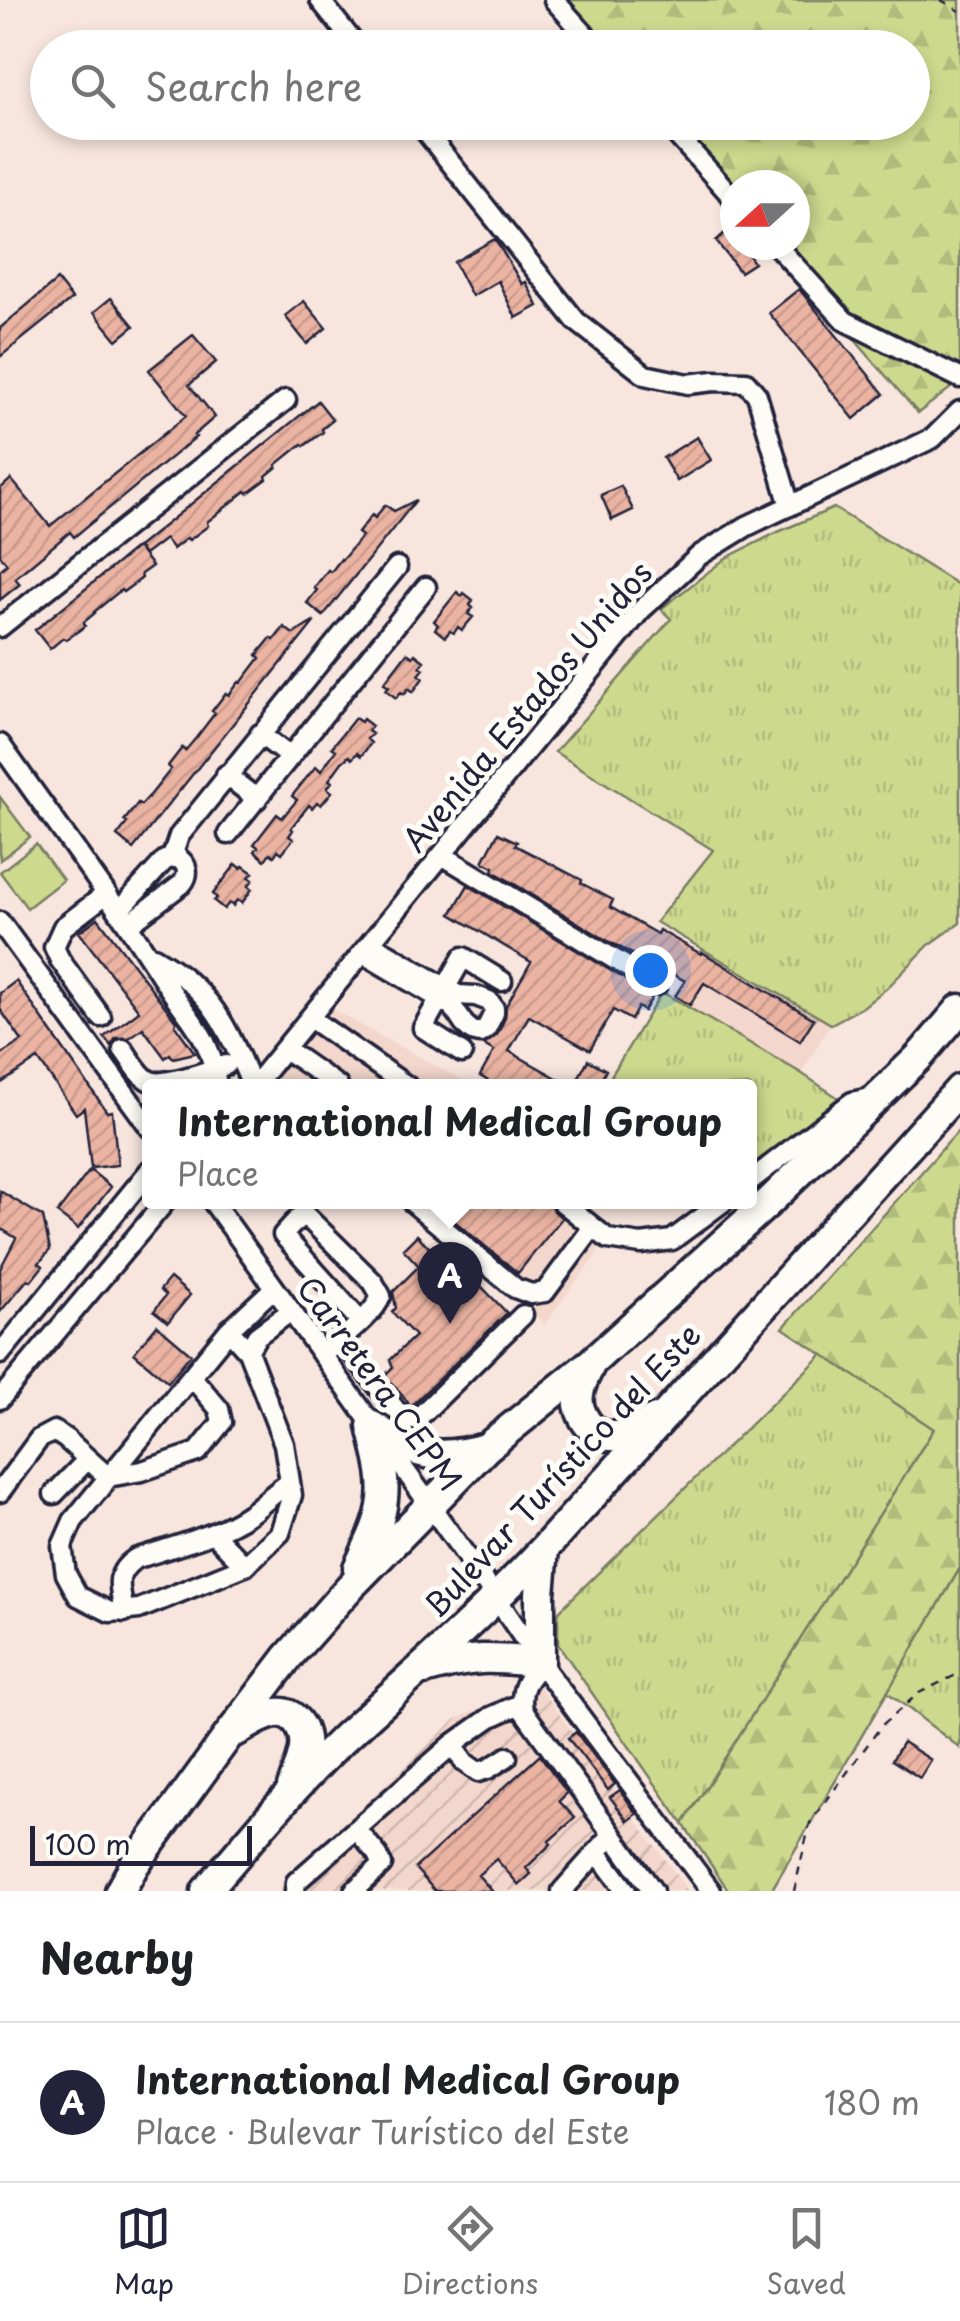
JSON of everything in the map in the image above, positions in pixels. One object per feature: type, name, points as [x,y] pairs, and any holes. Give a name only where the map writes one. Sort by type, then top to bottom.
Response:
[{"type":"highway","name":"Bulevar Turístico del Este","points":[[120,1891],[135,1864],[228,1736],[288,1657],[349,1588],[486,1448],[592,1362],[773,1198],[919,1057],[960,1010]]},
{"type":"highway","name":"Bulevar Turístico del Este","points":[[206,1891],[289,1793],[497,1599],[544,1550],[960,1089]]},
{"type":"highway","points":[[592,1362],[578,1396],[584,1420],[595,1432],[622,1434],[667,1414]]},
{"type":"highway","points":[[372,1426],[402,1446],[426,1454],[451,1456],[486,1448]]},
{"type":"highway","points":[[349,1588],[376,1528],[384,1498],[381,1461],[372,1426]]},
{"type":"highway","points":[[418,1672],[478,1657],[540,1664],[544,1550]]},
{"type":"highway","points":[[228,1736],[270,1714],[281,1712],[297,1721],[305,1745],[289,1793]]},
{"type":"street","points":[[320,0],[344,30]]},
{"type":"street","points":[[554,0],[581,30]]},
{"type":"street","points":[[432,140],[576,321],[645,375],[688,384],[746,382],[757,395],[790,506]]},
{"type":"street","points":[[681,140],[720,183]]},
{"type":"street","points":[[789,260],[844,321],[960,378]]},
{"type":"street","points":[[0,627],[286,400]]},
{"type":"street","name":"Avenida Estados Unidos","points":[[264,1079],[285,1048],[640,610],[700,555],[747,526],[934,438],[960,411]]},
{"type":"street","points":[[172,857],[179,836],[226,775],[397,568]]},
{"type":"street","points":[[228,834],[426,586]]},
{"type":"street","points":[[378,591],[404,614]]},
{"type":"street","points":[[260,734],[290,757]]},
{"type":"street","points":[[0,744],[202,1033],[212,1052],[216,1078],[241,1060]]},
{"type":"street","points":[[226,775],[257,799]]},
{"type":"street","points":[[442,855],[657,985]]},
{"type":"street","points":[[172,857],[184,861],[188,870],[178,888],[124,918],[166,860],[172,857]]},
{"type":"street","points":[[101,1017],[54,947],[63,927],[106,894]]},
{"type":"street","points":[[0,922],[142,1117]]},
{"type":"street","points":[[366,948],[444,994]]},
{"type":"street","points":[[149,954],[180,972],[207,997],[241,1060],[257,1079]]},
{"type":"street","points":[[462,1053],[423,1028],[463,957],[502,981]]},
{"type":"street","points":[[310,1018],[398,1079]]},
{"type":"street","points":[[202,1033],[221,1021]]},
{"type":"street","points":[[285,1048],[328,1079]]},
{"type":"street","points":[[122,1049],[145,1079]]},
{"type":"street","points":[[757,1176],[852,1102],[879,1096]]},
{"type":"street","points":[[0,1354],[142,1182]]},
{"type":"street","points":[[0,1399],[159,1209]]},
{"type":"street","name":"Carretera CEPM","points":[[217,1209],[540,1664],[710,1891]]},
{"type":"street","points":[[420,1209],[515,1288],[531,1294],[546,1292],[593,1227]]},
{"type":"street","points":[[571,1209],[608,1240],[641,1244],[672,1240],[714,1209]]},
{"type":"street","points":[[322,1355],[377,1306],[381,1296],[373,1282],[304,1213],[283,1235],[360,1321]]},
{"type":"street","points":[[228,1330],[248,1351],[284,1444],[292,1495],[280,1533],[245,1566],[139,1609],[110,1612],[78,1596],[66,1574],[62,1546],[72,1521],[228,1330],[274,1289]]},
{"type":"street","points":[[248,1351],[257,1336],[291,1312]]},
{"type":"street","points":[[341,1338],[408,1421],[420,1416],[523,1316]]},
{"type":"street","points":[[108,1478],[198,1452],[215,1433],[222,1422],[218,1409],[191,1376]]},
{"type":"street","points":[[0,1492],[39,1440],[54,1431],[108,1478]]},
{"type":"street","points":[[54,1494],[88,1459]]},
{"type":"street","points":[[124,1612],[119,1575],[124,1566],[214,1534],[254,1511],[290,1482]]},
{"type":"street","points":[[214,1534],[245,1566]]},
{"type":"street","points":[[540,1664],[525,1682],[522,1703],[530,1722],[654,1891]]},
{"type":"street","points":[[295,1891],[296,1882],[453,1744],[490,1717],[522,1703]]},
{"type":"street","points":[[453,1744],[464,1762],[478,1772],[488,1770],[507,1756]]},
{"type":"street","points":[[354,1891],[382,1865],[378,1854],[356,1830]]},
{"type":"street","points":[[562,1891],[612,1835]]},
{"type":"street","points":[[597,1852],[626,1891]]},
{"type":"path","points":[[941,0],[960,11]]},
{"type":"path","points":[[794,1891],[810,1823],[882,1725],[919,1693],[954,1676],[960,1678]]},
{"type":"shaded area","points":[[701,949],[831,1024],[801,1073],[671,997]]},
{"type":"shaded area","points":[[326,1006],[460,1079],[271,1079]]},
{"type":"shaded area","points":[[404,1209],[586,1209],[614,1231],[545,1324]]},
{"type":"shaded area","points":[[536,1682],[688,1891],[278,1891],[287,1876],[456,1719]]},
{"type":"green space","points":[[562,0],[960,0],[960,381],[918,413],[786,260],[810,260],[810,170],[720,170],[720,184],[682,140],[930,140],[930,30],[588,30]]},
{"type":"green space","points":[[834,508],[960,586],[960,923],[929,945],[863,1007],[831,1024],[656,922],[713,850],[555,752],[671,619],[661,609],[726,558]]},
{"type":"green space","points":[[0,797],[30,837],[0,860]]},
{"type":"green space","points":[[36,844],[63,880],[27,908],[0,872]]},
{"type":"green space","points":[[662,992],[840,1099],[757,1162],[757,1079],[609,1079]]},
{"type":"green space","points":[[960,1129],[960,1568],[771,1891],[729,1891],[683,1824],[934,1429],[783,1328]]},
{"type":"green space","points":[[823,1354],[934,1429],[683,1824],[558,1644],[558,1612]]},
{"type":"green space","points":[[960,1568],[960,1748],[887,1692]]},
{"type":"building","points":[[495,239],[538,306],[516,318],[498,281],[472,296],[454,262]]},
{"type":"building","points":[[731,260],[752,260],[754,263],[740,272]]},
{"type":"building","points":[[57,280],[72,299],[0,357],[0,328]]},
{"type":"building","points":[[799,289],[884,394],[854,419],[769,313]]},
{"type":"building","points":[[111,298],[134,326],[117,340],[94,312]]},
{"type":"building","points":[[304,301],[326,328],[307,344],[285,316]]},
{"type":"building","points":[[193,335],[216,362],[189,385],[215,417],[74,537],[70,532],[15,578],[20,584],[0,600],[0,570],[7,564],[0,555],[0,489],[11,479],[50,526],[186,416],[149,370]]},
{"type":"building","points":[[318,401],[333,420],[323,432],[302,444],[276,465],[267,479],[246,491],[189,540],[173,549],[165,539],[144,555],[138,547]]},
{"type":"building","points":[[697,437],[711,460],[677,481],[663,458]]},
{"type":"building","points":[[621,486],[633,510],[612,520],[601,495]]},
{"type":"building","points":[[416,500],[323,616],[307,603],[328,570],[331,572],[362,536],[358,533],[372,515],[375,518],[385,505],[394,511]]},
{"type":"building","points":[[137,547],[152,566],[141,574],[142,578],[121,590],[84,622],[85,626],[50,649],[35,630]]},
{"type":"building","points":[[457,592],[473,600],[468,614],[473,617],[462,630],[458,627],[445,637],[435,629],[438,625],[434,621]]},
{"type":"building","points":[[315,621],[133,849],[117,836],[127,823],[124,821],[152,793],[182,748],[185,751],[196,738],[226,693],[229,695],[241,683],[271,638],[274,640],[284,627],[293,634]]},
{"type":"building","points":[[407,653],[424,661],[419,675],[423,678],[413,692],[409,688],[396,698],[384,683]]},
{"type":"building","points":[[355,718],[372,726],[367,739],[371,743],[361,756],[357,753],[342,762],[329,780],[332,782],[327,788],[332,792],[321,805],[309,805],[291,828],[289,836],[293,839],[282,853],[270,853],[265,860],[255,851],[258,847],[254,844],[277,814],[282,818],[297,800],[292,796],[316,766],[321,771],[336,750],[332,747]]},
{"type":"building","points":[[498,833],[613,900],[610,907],[657,934],[659,930],[702,952],[814,1019],[800,1041],[704,983],[690,1005],[675,996],[685,981],[603,938],[493,871],[494,867],[483,862]]},
{"type":"building","points":[[236,864],[253,873],[248,886],[252,889],[242,903],[237,900],[224,909],[214,901],[217,898],[213,894]]},
{"type":"building","points":[[468,885],[653,996],[644,1011],[638,1007],[631,1020],[613,1010],[590,1050],[529,1016],[509,1051],[559,1079],[485,1079],[480,1076],[494,1051],[484,1045],[497,1035],[506,1006],[531,962],[451,914]]},
{"type":"building","points":[[98,918],[176,1021],[195,1053],[173,1058],[170,1054],[165,1058],[143,1028],[129,1038],[116,1038],[111,1046],[104,1037],[139,1011],[79,932]]},
{"type":"building","points":[[16,981],[107,1112],[112,1111],[118,1165],[91,1168],[84,1108],[76,1114],[38,1059],[0,1084],[0,1055],[22,1041],[0,1009],[0,993]]},
{"type":"building","points":[[588,1060],[606,1070],[602,1079],[578,1079]]},
{"type":"building","points":[[90,1170],[111,1187],[78,1229],[57,1213]]},
{"type":"building","points":[[0,1191],[43,1217],[50,1250],[31,1281],[28,1279],[0,1312],[0,1269],[16,1238],[0,1228]]},
{"type":"building","points":[[440,1209],[553,1209],[562,1218],[518,1273]]},
{"type":"building","points":[[417,1235],[444,1262],[451,1255],[507,1313],[411,1406],[385,1375],[393,1367],[390,1360],[415,1336],[392,1312],[396,1308],[393,1292],[419,1266],[403,1249]]},
{"type":"building","points":[[170,1278],[190,1295],[168,1322],[154,1311],[166,1295],[160,1290]]},
{"type":"building","points":[[157,1325],[191,1354],[168,1382],[134,1353]]},
{"type":"building","points":[[576,1732],[615,1784],[608,1790],[568,1738]]},
{"type":"building","points":[[903,1742],[931,1760],[920,1778],[892,1760]]},
{"type":"building","points":[[540,1755],[567,1793],[559,1801],[575,1818],[526,1868],[531,1874],[519,1885],[496,1859],[478,1875],[492,1891],[435,1891],[415,1868]]},
{"type":"building","points":[[620,1790],[637,1814],[628,1821],[610,1797]]},
{"type":"place","name":"International Medical Group","points":[[450,1324]]}]
